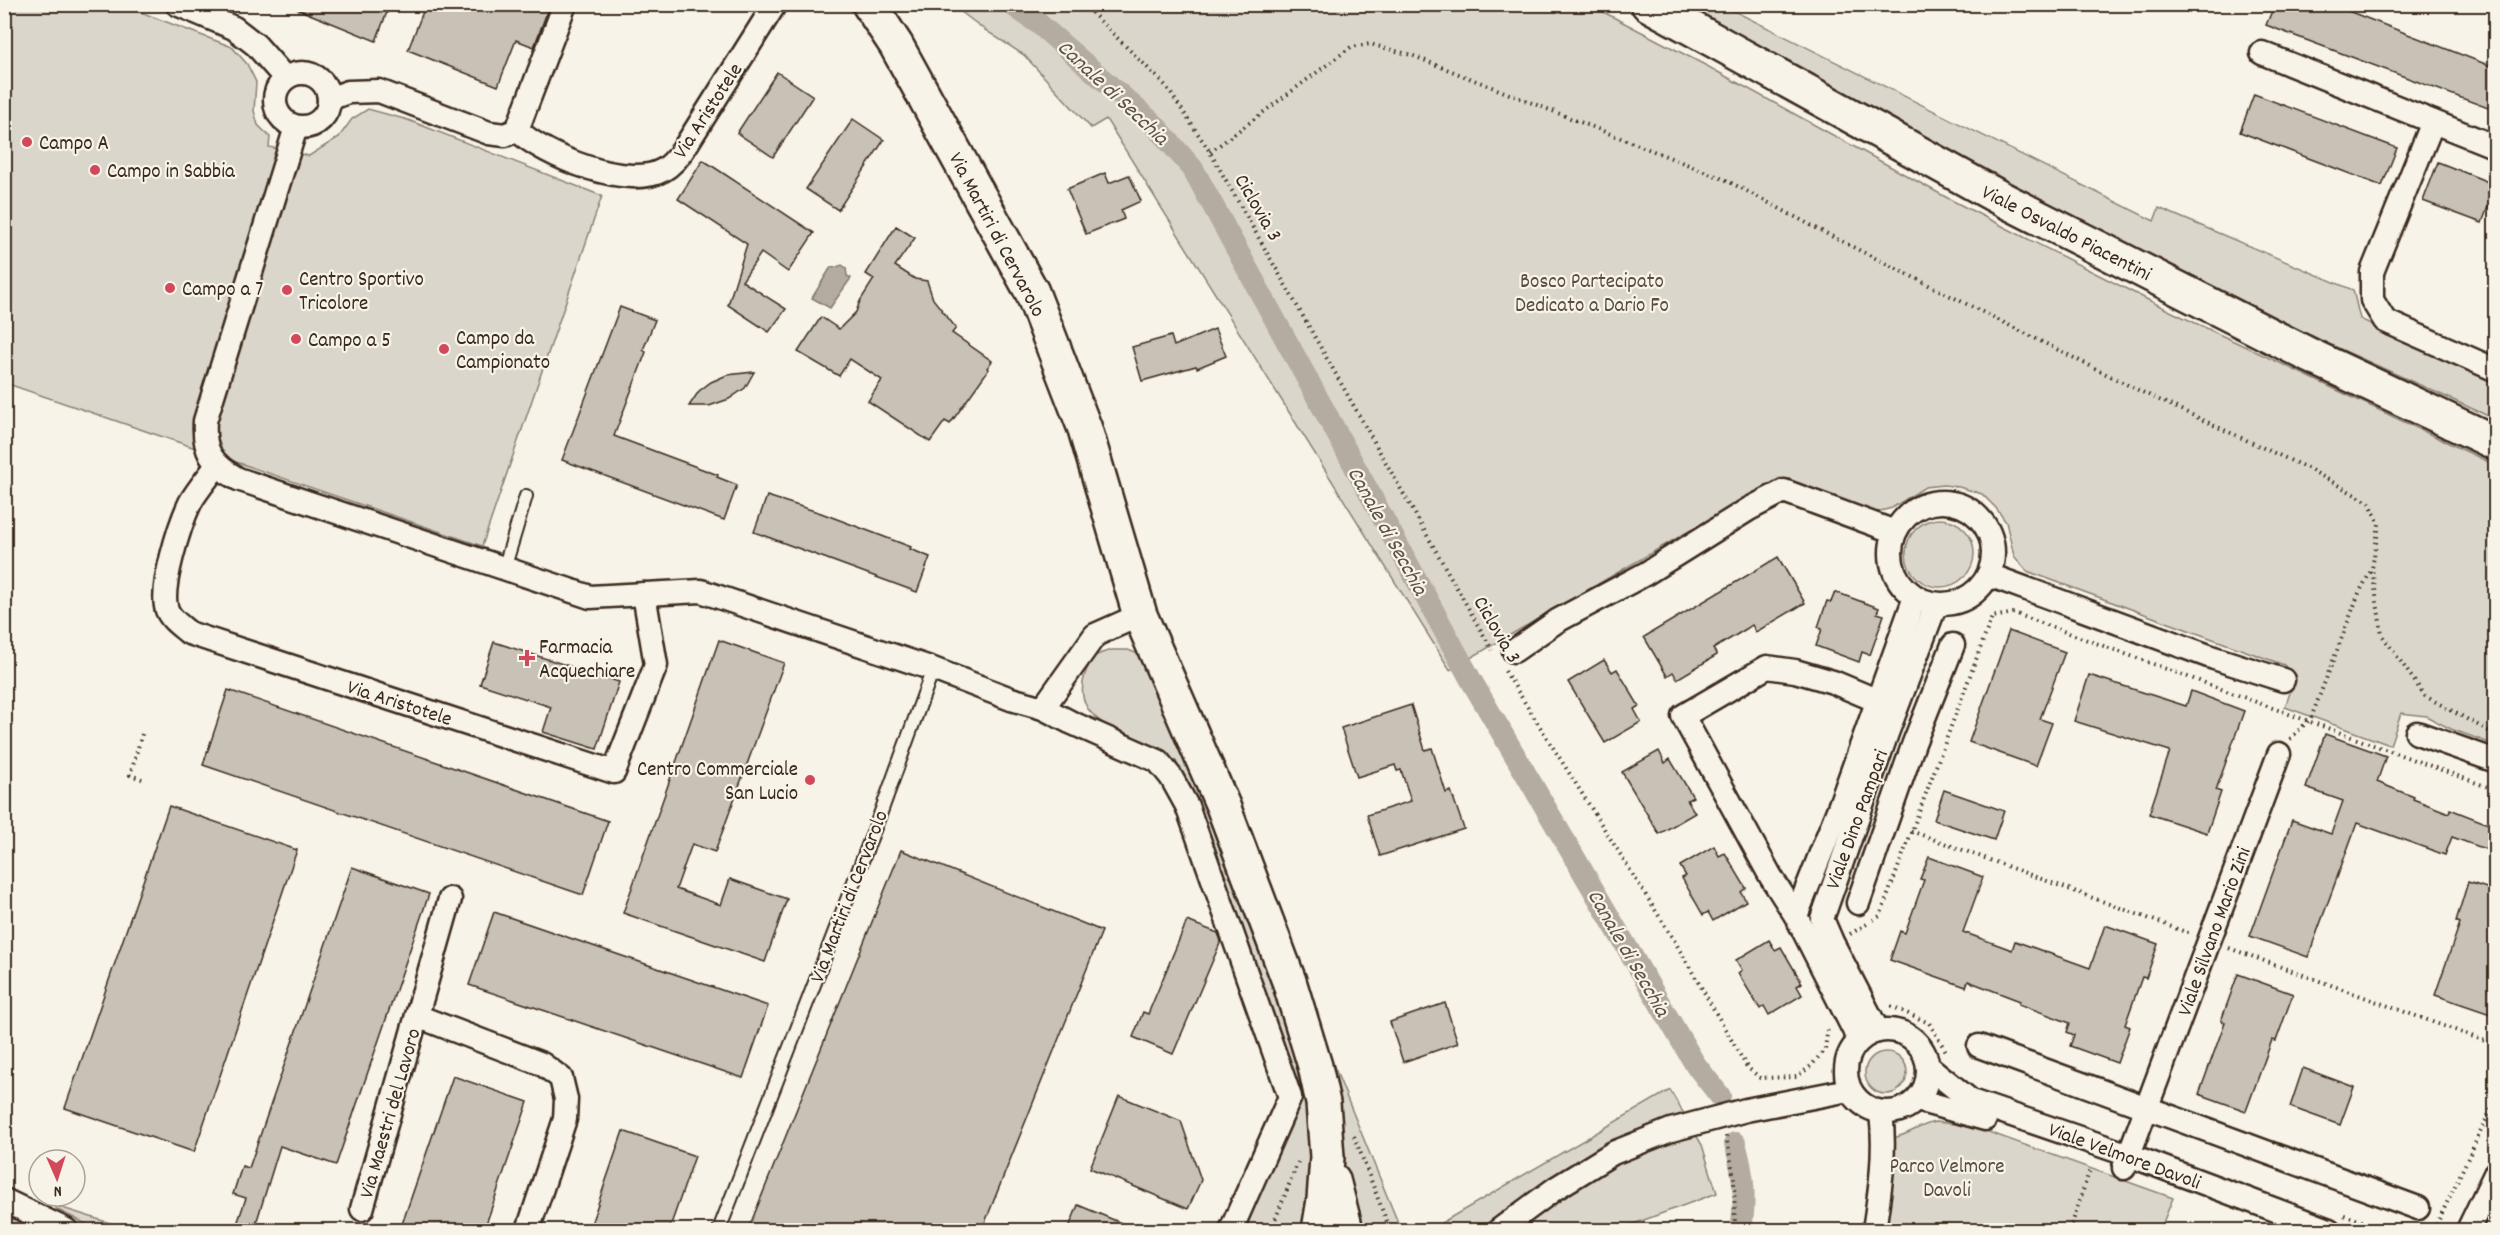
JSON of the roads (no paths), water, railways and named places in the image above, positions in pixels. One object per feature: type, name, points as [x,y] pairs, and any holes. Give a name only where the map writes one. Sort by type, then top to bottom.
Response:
[{"type":"main road","name":"Via Martiri di Cervarolo","points":[[869,4],[896,45],[1032,292],[1084,429],[1140,615],[1223,806],[1289,981],[1316,1066],[1323,1102],[1313,1158],[1324,1200],[1320,1230]]},
{"type":"main road","name":"Viale Osvaldo Piacentini","points":[[1648,4],[2002,200],[2309,355],[2496,443]]},
{"type":"main road","name":"Via Martiri di Cervarolo","points":[[1313,1158],[1346,1230]]},
{"type":"street","points":[[177,4],[234,28],[256,45],[285,78]]},
{"type":"street","points":[[329,99],[348,92],[379,91],[496,135],[505,135],[517,130],[565,4]]},
{"type":"street","name":"Via Aristotele","points":[[517,130],[541,150],[617,176],[641,176],[663,171],[683,150],[776,4]]},
{"type":"street","points":[[2262,53],[2496,147]]},
{"type":"street","points":[[301,72],[317,77],[323,83],[329,99],[328,107],[320,121],[304,128],[296,127],[280,118],[274,102],[279,84],[285,78],[301,72]]},
{"type":"street","points":[[2433,122],[2372,272],[2372,300],[2385,321],[2496,370]]},
{"type":"street","points":[[296,127],[206,421],[206,448],[217,465],[238,479],[590,597],[701,591],[1042,708],[1158,761],[1172,777],[1187,806],[1290,1097],[1231,1230]]},
{"type":"street","name":"Via Aristotele","points":[[217,465],[192,500],[185,515],[164,587],[164,601],[168,612],[189,633],[614,772],[656,665],[644,594]]},
{"type":"street","points":[[1502,654],[1557,621],[1645,574],[1749,509],[1784,491],[1895,532]]},
{"type":"street","points":[[1940,502],[1964,506],[1978,515],[1988,528],[1993,543],[1994,559],[1989,575],[1980,588],[1968,598],[1952,603],[1926,600],[1904,587],[1896,575],[1891,546],[1895,532],[1916,508],[1940,502]]},
{"type":"street","points":[[1989,575],[2214,658],[2283,680]]},
{"type":"street","name":"Viale Dino Pampari","points":[[1796,916],[1878,701],[1926,600]]},
{"type":"street","name":"Viale Dino Pampari","points":[[1868,1035],[1822,919],[1887,733],[1926,600]]},
{"type":"street","points":[[1042,708],[1095,635],[1140,615]]},
{"type":"street","points":[[1858,903],[1914,743],[1953,645]]},
{"type":"street","points":[[1878,701],[1833,682],[1795,671],[1767,667],[1683,716],[1771,878],[1868,1035],[1850,1051],[1846,1061],[1845,1078],[1849,1090],[1868,1108],[1881,1113],[1898,1111],[1917,1100],[1925,1088],[1929,1067]]},
{"type":"street","points":[[1887,733],[1914,743]]},
{"type":"street","points":[[2417,733],[2496,761]]},
{"type":"street","name":"Viale Silvano Mario Zini","points":[[2127,1162],[2278,754]]},
{"type":"street","name":"Via Maestri del Lavoro","points":[[362,1209],[450,899]]},
{"type":"street","name":"Via Maestri del Lavoro","points":[[417,1016],[542,1065],[561,1078],[566,1099],[565,1119],[528,1230]]},
{"type":"street","name":"Viale Velmore Davoli","points":[[1868,1035],[1896,1030],[1910,1036],[1925,1054],[1929,1067],[1971,1101],[2127,1162],[2290,1230]]},
{"type":"street","points":[[1979,1046],[2418,1208]]},
{"type":"street","points":[[1499,1230],[1556,1188],[1613,1152],[1671,1130],[1746,1110],[1849,1090]]},
{"type":"street","name":"Viale Velmore Davoli","points":[[1917,1100],[2127,1162],[2329,1230]]},
{"type":"street","points":[[1874,1230],[1882,1170],[1884,1134],[1881,1113]]},
{"type":"street","points":[[2468,1230],[2496,1172]]},
{"type":"street","points":[[4,1200],[66,1230]]},
{"type":"lane","points":[[504,569],[526,496]]},
{"type":"lane","name":"Via Martiri di Cervarolo","points":[[719,1230],[877,823],[933,669]]},
{"type":"waterway","name":"Canale di Secchia","points":[[1011,4],[1039,24],[1154,124],[1193,169],[1471,680],[1695,1064],[1720,1096]]},
{"type":"waterway","name":"Canale di Secchia","points":[[1735,1143],[1743,1186],[1741,1230]]},
{"type":"place","name":"Campo A","points":[[27,142]]},
{"type":"place","name":"Campo in Sabbia","points":[[95,170]]},
{"type":"place","name":"Campo a 7","points":[[170,288]]},
{"type":"place","name":"Centro Sportivo Tricolore","points":[[287,290]]},
{"type":"place","name":"Campo a 5","points":[[296,339]]},
{"type":"place","name":"Campo da Campionato","points":[[444,349]]},
{"type":"place","name":"Farmacia Acquechiare","points":[[527,658]]},
{"type":"place","name":"Centro Commerciale San Lucio","points":[[810,780]]},
{"type":"park label","name":"Bosco Partecipato Dedicato a Dario Fo","points":[[1592,292]]},
{"type":"park label","name":"Parco Velmore Davoli","points":[[1947,1177]]}]
